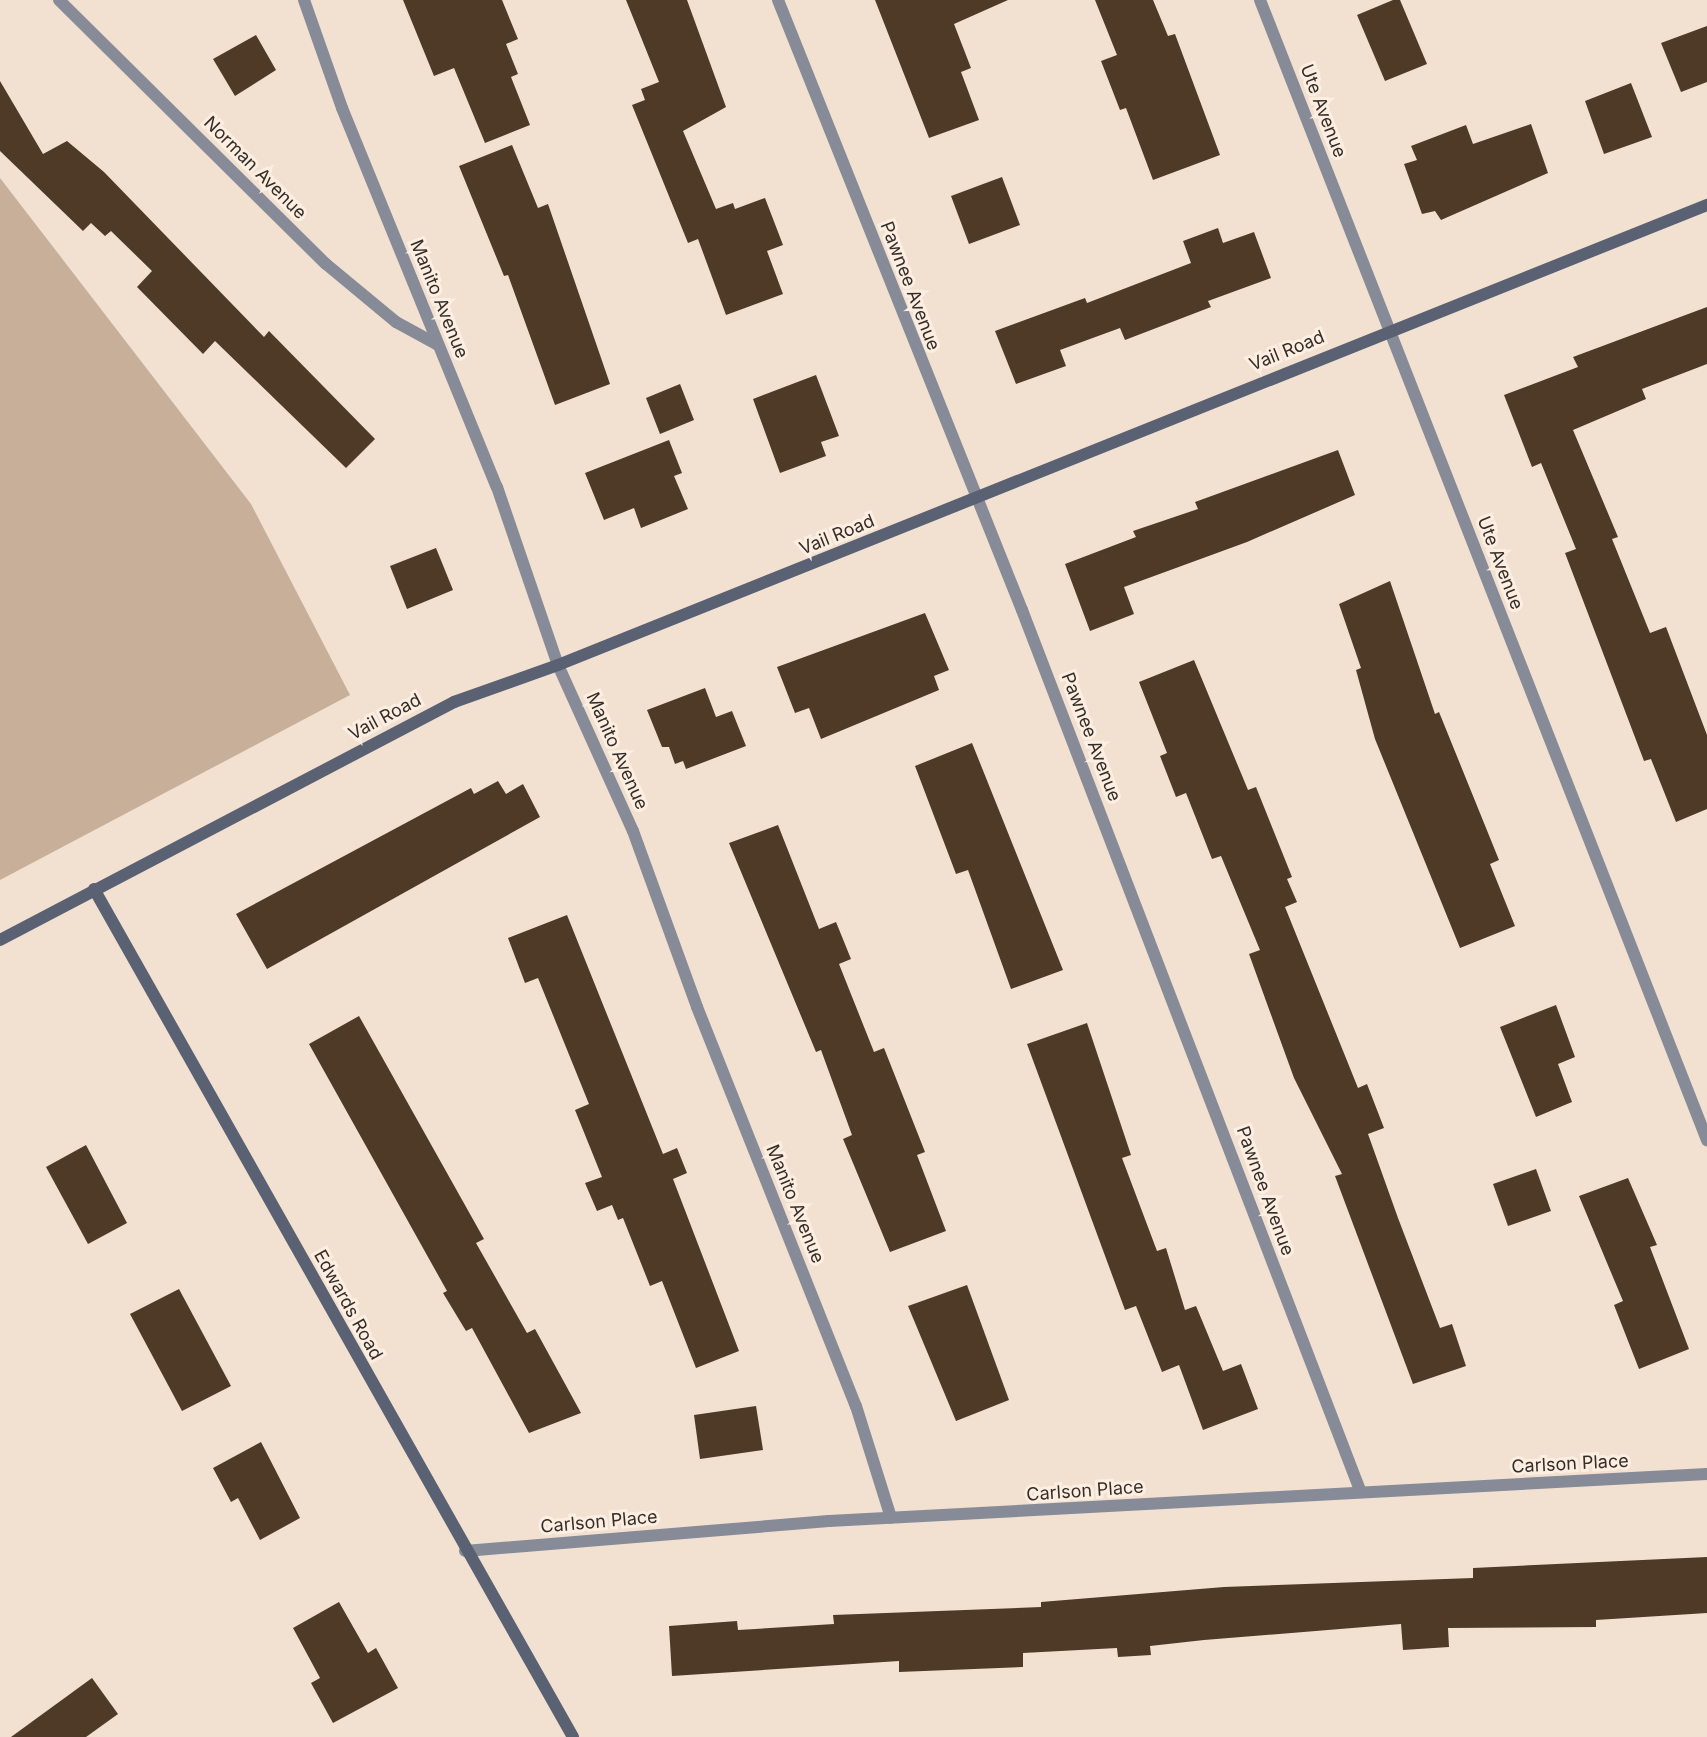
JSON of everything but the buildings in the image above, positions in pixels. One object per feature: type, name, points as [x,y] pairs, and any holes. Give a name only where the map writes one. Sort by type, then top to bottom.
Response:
[{"type":"street","name":"Norman Avenue","points":[[59,0],[326,264],[396,322],[438,345]]},
{"type":"street","name":"Manito Avenue","points":[[304,0],[342,108],[497,488],[558,666],[633,831],[696,1007],[856,1406],[891,1518]]},
{"type":"street","name":"Pawnee Avenue","points":[[778,0],[974,499],[1052,687],[1360,1490]]},
{"type":"street","name":"Ute Avenue","points":[[1260,0],[1707,1140]]},
{"type":"street","name":"Vail Road","points":[[0,940],[454,702],[558,666],[1388,329],[1707,205]]},
{"type":"street","name":"Edwards Road","points":[[94,889],[465,1551],[573,1737]]},
{"type":"street","name":"Carlson Place","points":[[465,1551],[891,1518],[1360,1490],[1707,1474]]},
{"type":"shaded area","points":[[0,178],[251,504],[350,695],[0,880]]}]
